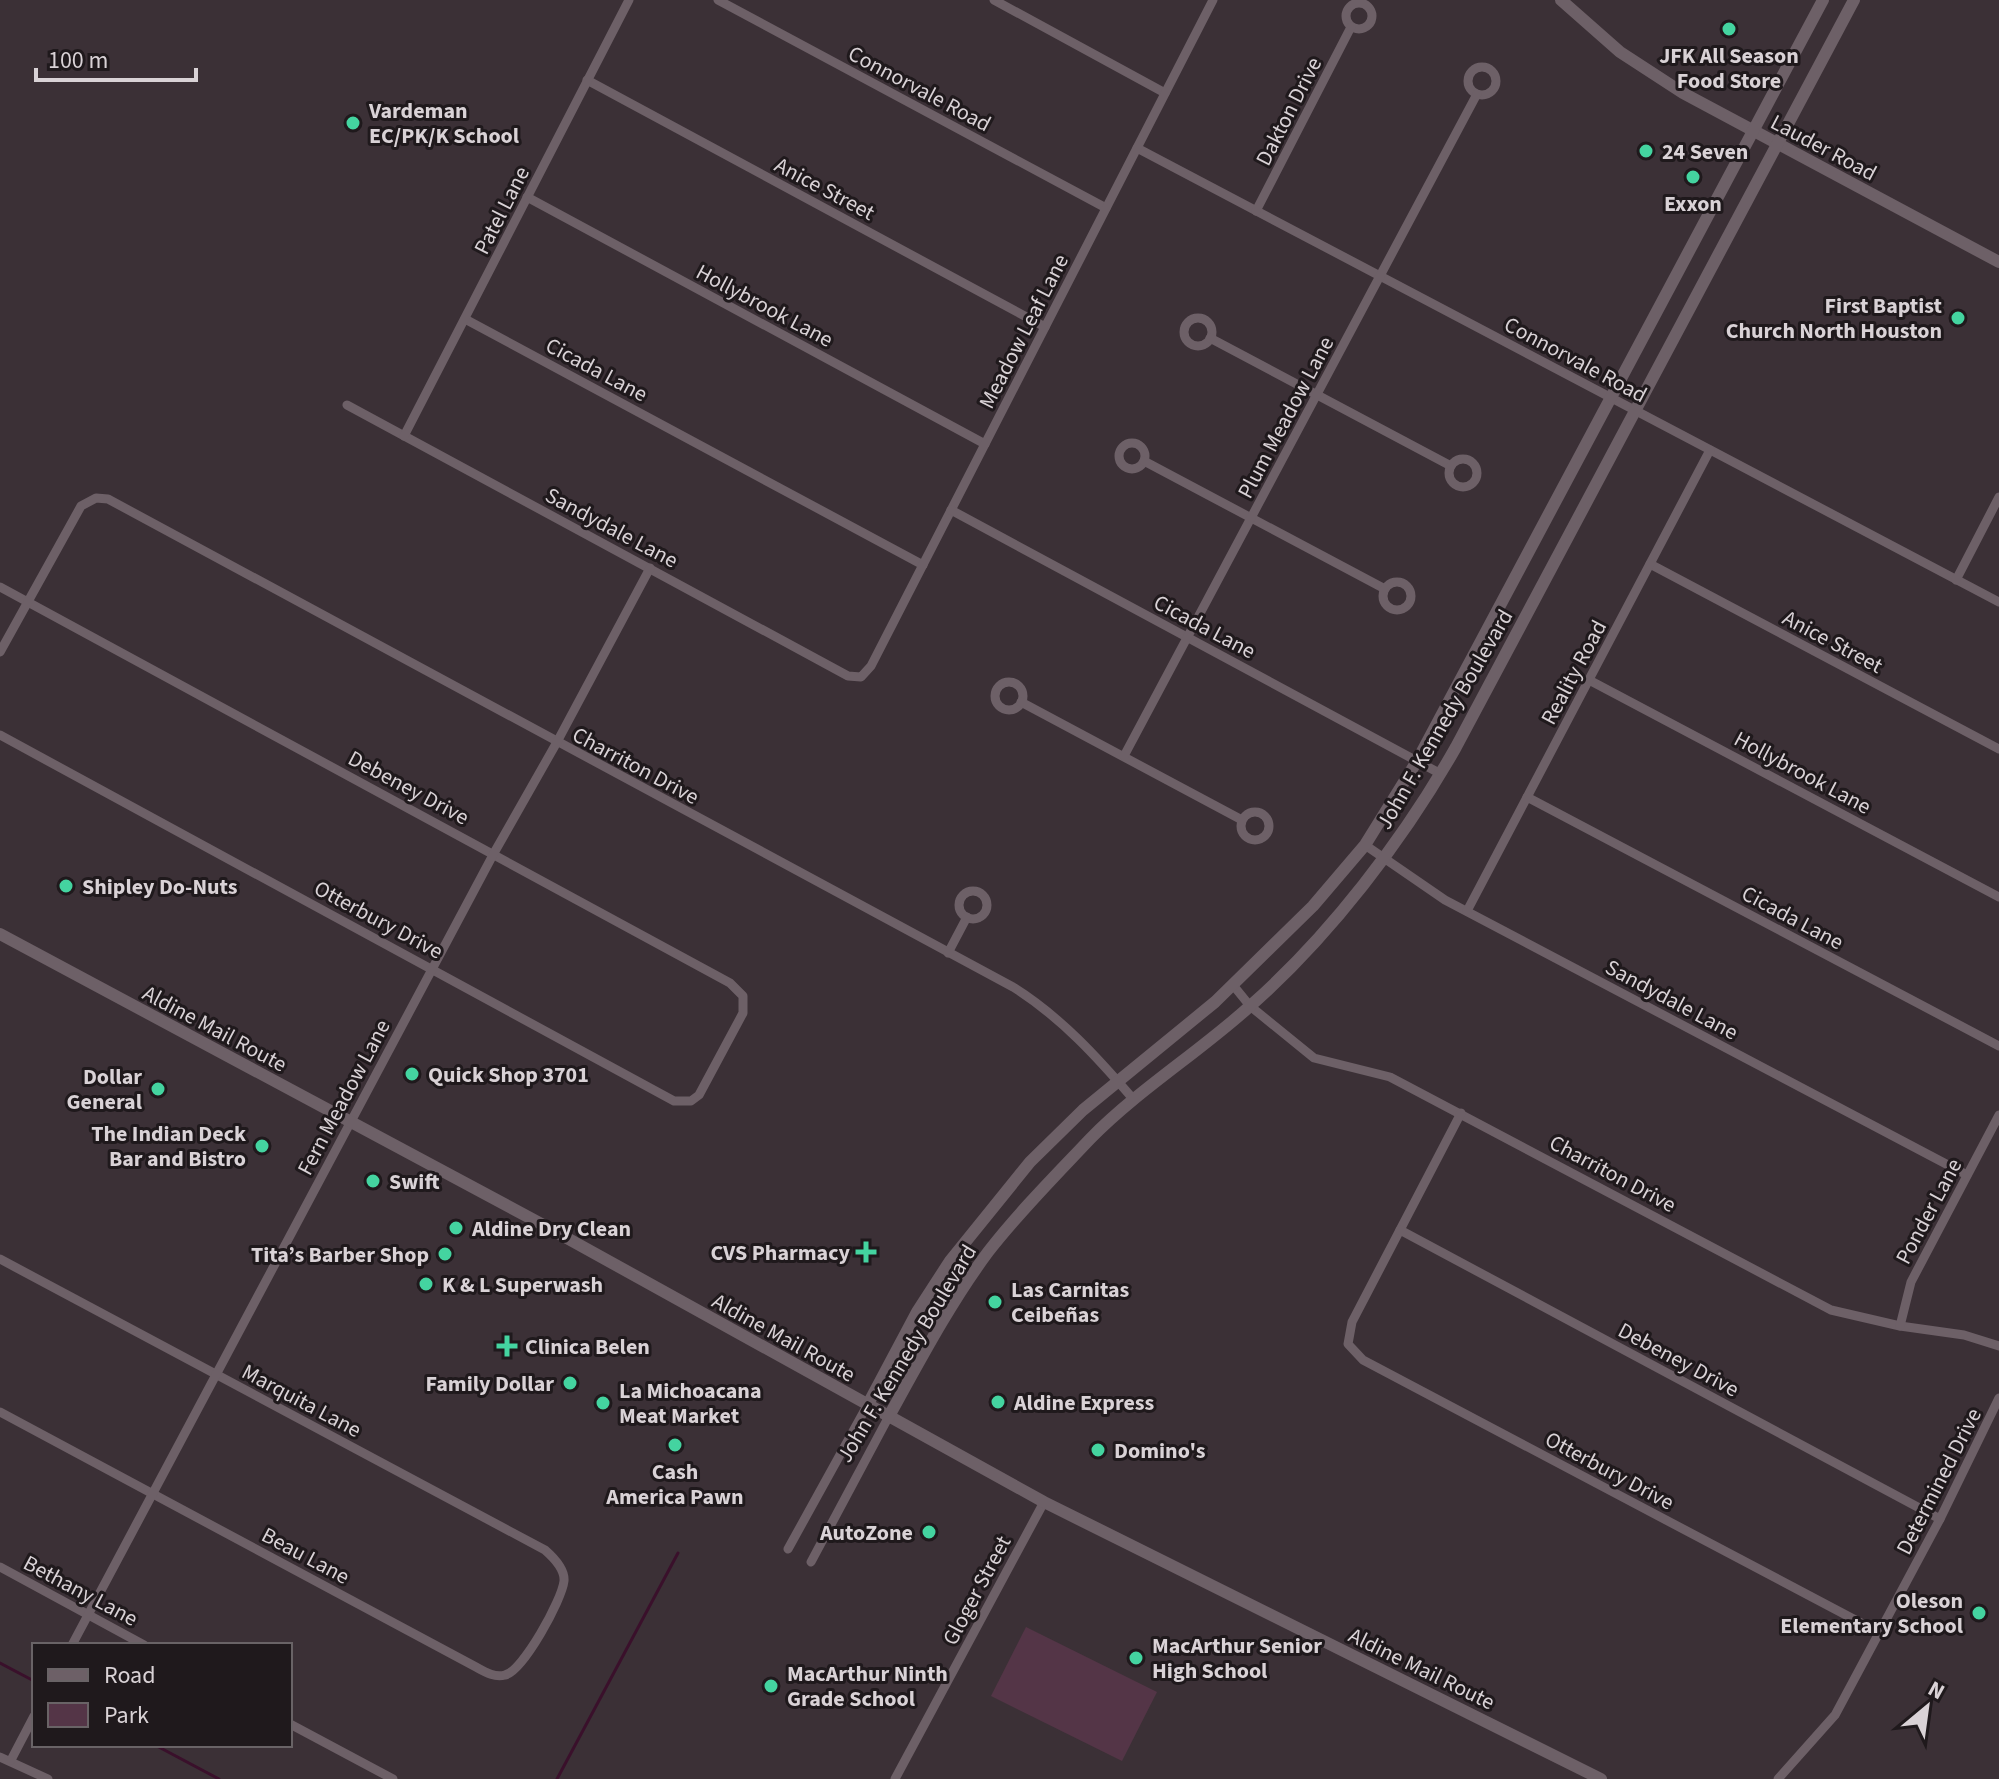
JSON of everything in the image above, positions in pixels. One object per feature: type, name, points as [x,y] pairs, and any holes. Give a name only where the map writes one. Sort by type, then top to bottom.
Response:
[{"type":"main road","name":"Lauder Road","points":[[1561,0],[1620,52],[1649,72],[1752,131],[1999,262]]},
{"type":"main road","name":"John F. Kennedy Boulevard","points":[[867,1406],[917,1312],[973,1232],[1030,1162],[1083,1110],[1233,985],[1313,906],[1365,845],[1417,761],[1823,0]]},
{"type":"main road","name":"John F. Kennedy Boulevard","points":[[888,1418],[943,1322],[991,1248],[1093,1137],[1250,1006],[1295,962],[1384,859],[1441,774],[1854,0]]},
{"type":"main road","name":"Aldine Mail Route","points":[[0,934],[547,1227],[1044,1502],[1601,1779]]},
{"type":"main road","points":[[973,1232],[991,1248]]},
{"type":"street","name":"Patel Lane","points":[[404,436],[629,0]]},
{"type":"street","name":"Connorvale Road","points":[[718,0],[1106,208]]},
{"type":"street","points":[[994,0],[1165,93]]},
{"type":"street","name":"Meadow Leaf Lane","points":[[861,677],[871,666],[1213,0]]},
{"type":"street","name":"Dakton Drive","points":[[1256,211],[1351,27]]},
{"type":"street","name":"Anice Street","points":[[587,80],[1045,327]]},
{"type":"street","name":"Plum Meadow Lane","points":[[1124,756],[1477,94]]},
{"type":"street","name":"Connorvale Road","points":[[1137,148],[1999,602]]},
{"type":"street","name":"Hollybrook Lane","points":[[527,197],[985,444]]},
{"type":"street","name":"Cicada Lane","points":[[465,319],[923,565]]},
{"type":"street","points":[[1210,338],[1451,466]]},
{"type":"street","name":"Sandydale Lane","points":[[347,405],[848,676],[861,677]]},
{"type":"street","name":"Reality Road","points":[[1467,911],[1710,450]]},
{"type":"street","points":[[1144,461],[1385,589]]},
{"type":"street","points":[[1956,580],[1999,497]]},
{"type":"street","name":"Charriton Drive","points":[[28,602],[81,506],[96,498],[108,499],[1039,1004],[1062,1022],[1134,1100]]},
{"type":"street","name":"Cicada Lane","points":[[951,510],[1441,774]]},
{"type":"street","name":"Anice Street","points":[[1650,564],[1999,749]]},
{"type":"street","name":"Fern Meadow Lane","points":[[73,1643],[494,853],[650,568]]},
{"type":"street","name":"Debeney Drive","points":[[0,587],[494,853],[738,990],[745,1004],[743,1013],[723,1053]]},
{"type":"street","points":[[0,652],[28,602]]},
{"type":"street","name":"Hollybrook Lane","points":[[1589,680],[1999,897]]},
{"type":"street","points":[[1021,702],[1242,820]]},
{"type":"street","name":"Otterbury Drive","points":[[0,735],[674,1101],[691,1101],[699,1095],[723,1053]]},
{"type":"street","name":"Cicada Lane","points":[[1527,797],[1999,1046]]},
{"type":"street","name":"Sandydale Lane","points":[[1365,845],[1445,900],[1967,1175]]},
{"type":"street","points":[[948,953],[967,917]]},
{"type":"street","name":"Charriton Drive","points":[[1233,985],[1250,1006],[1314,1058],[1390,1077],[1831,1310],[1900,1326],[1964,1335],[1999,1346]]},
{"type":"street","points":[[1400,1230],[1461,1113]]},
{"type":"street","name":"Ponder Lane","points":[[1900,1326],[1911,1282],[1999,1115]]},
{"type":"street","name":"Debeney Drive","points":[[1400,1230],[1940,1519]]},
{"type":"street","name":"Otterbury Drive","points":[[1400,1230],[1352,1322],[1348,1344],[1363,1360],[1880,1633]]},
{"type":"street","name":"Marquita Lane","points":[[0,1259],[545,1550],[563,1574],[561,1592]]},
{"type":"street","name":"Determined Drive","points":[[1778,1779],[1835,1715],[1940,1519],[1999,1398]]},
{"type":"street","name":"John F. Kennedy Boulevard","points":[[788,1549],[867,1406]]},
{"type":"street","name":"Beau Lane","points":[[0,1412],[476,1667],[500,1677],[519,1668],[561,1592]]},
{"type":"street","name":"John F. Kennedy Boulevard","points":[[811,1562],[888,1418]]},
{"type":"street","name":"Gloger Street","points":[[895,1779],[1044,1502]]},
{"type":"street","name":"Bethany Lane","points":[[0,1567],[140,1643]]},
{"type":"street","points":[[11,1760],[32,1720]]},
{"type":"street","points":[[292,1725],[393,1779]]},
{"type":"street","points":[[0,1757],[48,1779]]},
{"type":"green space","points":[[1026,1627],[1157,1692],[1122,1761],[991,1696]]},
{"type":"waterway","points":[[557,1779],[678,1553]]},
{"type":"waterway","points":[[0,1663],[32,1680]]},
{"type":"waterway","points":[[159,1747],[219,1779]]},
{"type":"place","name":"JFK All Season Food Store","points":[[1729,29]]},
{"type":"place","name":"Vardeman EC/PK/K School","points":[[353,123]]},
{"type":"place","name":"24 Seven","points":[[1646,151]]},
{"type":"place","name":"Exxon","points":[[1693,177]]},
{"type":"place","name":"First Baptist Church North Houston","points":[[1958,318]]},
{"type":"place","name":"Shipley Do-Nuts","points":[[66,886]]},
{"type":"place","name":"Quick Shop 3701","points":[[412,1074]]},
{"type":"place","name":"Dollar General","points":[[158,1089]]},
{"type":"place","name":"The Indian Deck Bar and Bistro","points":[[262,1146]]},
{"type":"place","name":"Swift","points":[[373,1181]]},
{"type":"place","name":"Aldine Dry Clean","points":[[456,1228]]},
{"type":"place","name":"CVS Pharmacy","points":[[866,1252]]},
{"type":"place","name":"Tita’s Barber Shop","points":[[445,1254]]},
{"type":"place","name":"K & L Superwash","points":[[426,1284]]},
{"type":"place","name":"Las Carnitas Ceibeñas","points":[[995,1302]]},
{"type":"place","name":"Clinica Belen","points":[[507,1346]]},
{"type":"place","name":"Family Dollar","points":[[570,1383]]},
{"type":"place","name":"Aldine Express","points":[[998,1402]]},
{"type":"place","name":"La Michoacana Meat Market","points":[[603,1403]]},
{"type":"place","name":"Cash America Pawn","points":[[675,1445]]},
{"type":"place","name":"Domino's","points":[[1098,1450]]},
{"type":"place","name":"AutoZone","points":[[929,1532]]},
{"type":"place","name":"Oleson Elementary School","points":[[1979,1613]]},
{"type":"place","name":"MacArthur Senior High School","points":[[1136,1658]]},
{"type":"place","name":"MacArthur Ninth Grade School","points":[[771,1686]]}]
